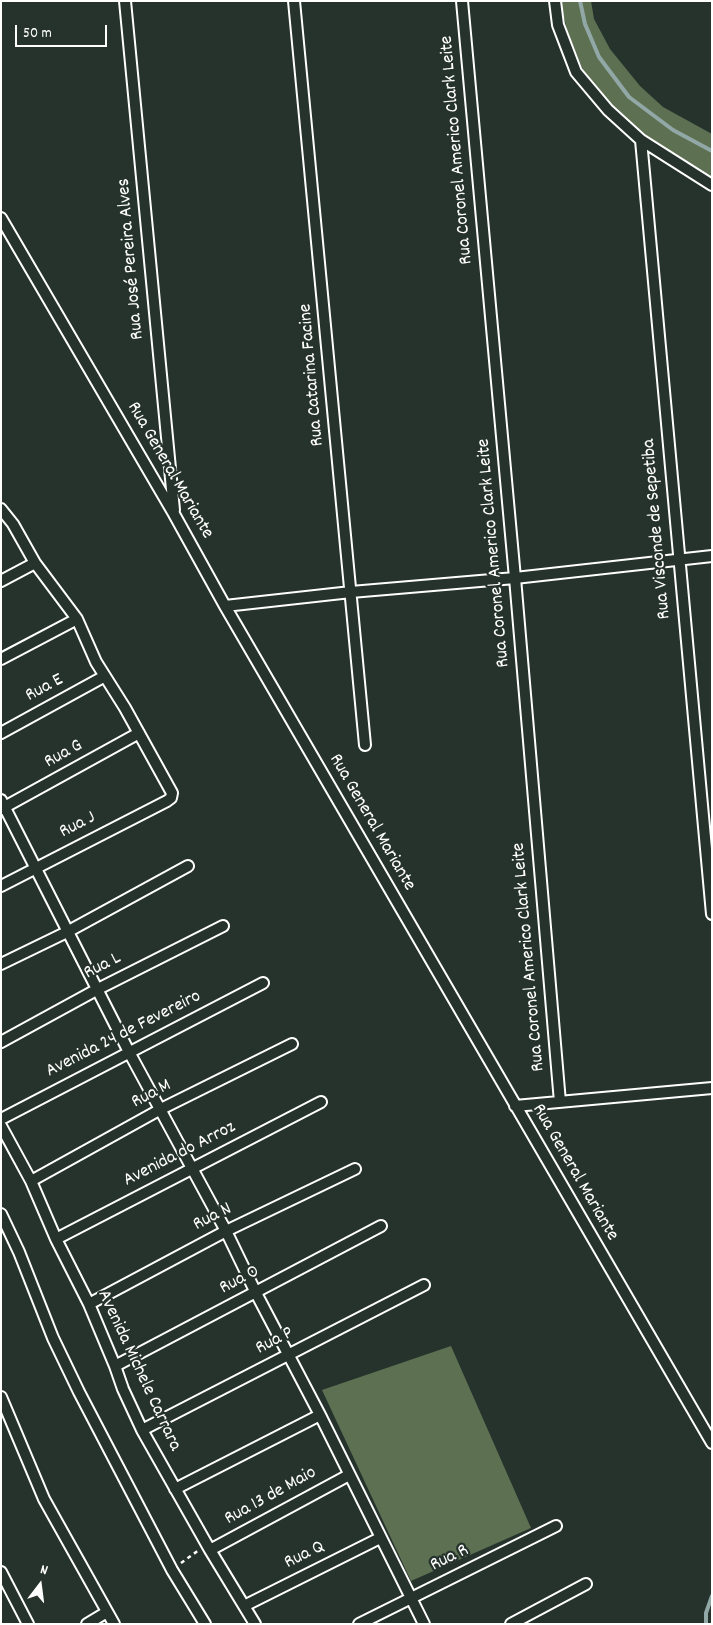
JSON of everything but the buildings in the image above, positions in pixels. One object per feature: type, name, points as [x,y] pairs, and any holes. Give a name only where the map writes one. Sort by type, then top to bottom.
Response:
[{"type":"street","name":"Rua José Pereira Alves","points":[[125,1],[174,514]]},
{"type":"street","name":"Rua Catarina Facine","points":[[294,1],[365,744]]},
{"type":"street","name":"Rua Coronel Americo Clark Leite","points":[[462,1],[515,578],[560,1102]]},
{"type":"street","points":[[554,1],[558,25],[576,72],[608,110],[642,140],[712,185]]},
{"type":"street","name":"Rua Visconde de Sepetiba","points":[[642,140],[678,559],[712,914]]},
{"type":"street","name":"Rua General Mariante","points":[[1,218],[712,1443]]},
{"type":"street","points":[[1,509],[35,563],[77,619],[96,662],[139,733]]},
{"type":"street","points":[[225,606],[351,592],[515,578],[712,556]]},
{"type":"street","points":[[1,581],[35,563]]},
{"type":"street","points":[[1,659],[77,619]]},
{"type":"street","name":"Rua E","points":[[1,732],[105,676]]},
{"type":"street","name":"Rua J","points":[[1,886],[171,798],[172,793],[139,733]]},
{"type":"street","name":"Rua G","points":[[2,805],[139,733]]},
{"type":"street","points":[[2,805],[129,1052],[226,1231],[424,1624]]},
{"type":"street","points":[[1,964],[67,932],[188,866]]},
{"type":"street","name":"Rua L","points":[[1,1042],[98,989],[223,926]]},
{"type":"street","name":"Avenida 24 de Fevereiro","points":[[1,1119],[263,983]]},
{"type":"street","name":"Rua M","points":[[31,1181],[161,1109],[292,1044]]},
{"type":"street","points":[[515,1106],[712,1088]]},
{"type":"street","name":"Avenida do Arroz","points":[[56,1239],[321,1102]]},
{"type":"street","name":"Avenida Michele Carrara","points":[[1,1126],[31,1181],[56,1239],[89,1304],[123,1389],[142,1430],[255,1624]]},
{"type":"street","name":"Rua N","points":[[89,1304],[226,1231],[355,1169]]},
{"type":"street","points":[[1,1214],[3,1226],[19,1252],[53,1338],[75,1385],[172,1570],[206,1624]]},
{"type":"street","name":"Rua O","points":[[115,1366],[381,1226]]},
{"type":"street","name":"Rua P","points":[[142,1430],[424,1285]]},
{"type":"street","points":[[1,1397],[44,1498],[114,1624]]},
{"type":"street","points":[[175,1489],[320,1415]]},
{"type":"street","name":"Rua 13 de Maio","points":[[209,1548],[349,1475]]},
{"type":"street","name":"Rua R","points":[[359,1624],[556,1526]]},
{"type":"street","name":"Rua Q","points":[[244,1606],[380,1538]]},
{"type":"street","points":[[1,1572],[28,1624]]},
{"type":"street","points":[[511,1624],[586,1584]]},
{"type":"street","points":[[87,1624],[107,1612]]},
{"type":"path","points":[[172,1570],[209,1548]]},
{"type":"green space","points":[[560,1],[579,1],[584,24],[598,57],[628,97],[673,130],[712,152],[712,178],[668,152],[620,117],[585,75],[567,30]]},
{"type":"green space","points":[[581,1],[591,1],[594,19],[610,49],[640,86],[663,107],[712,134],[712,151],[673,129],[629,96],[600,57],[585,23]]},
{"type":"green space","points":[[451,1346],[531,1528],[411,1581],[322,1390]]},
{"type":"waterway","points":[[580,1],[585,24],[599,57],[629,97],[673,130],[712,151]]},
{"type":"waterway","points":[[706,1624],[706,1613],[712,1596]]}]
